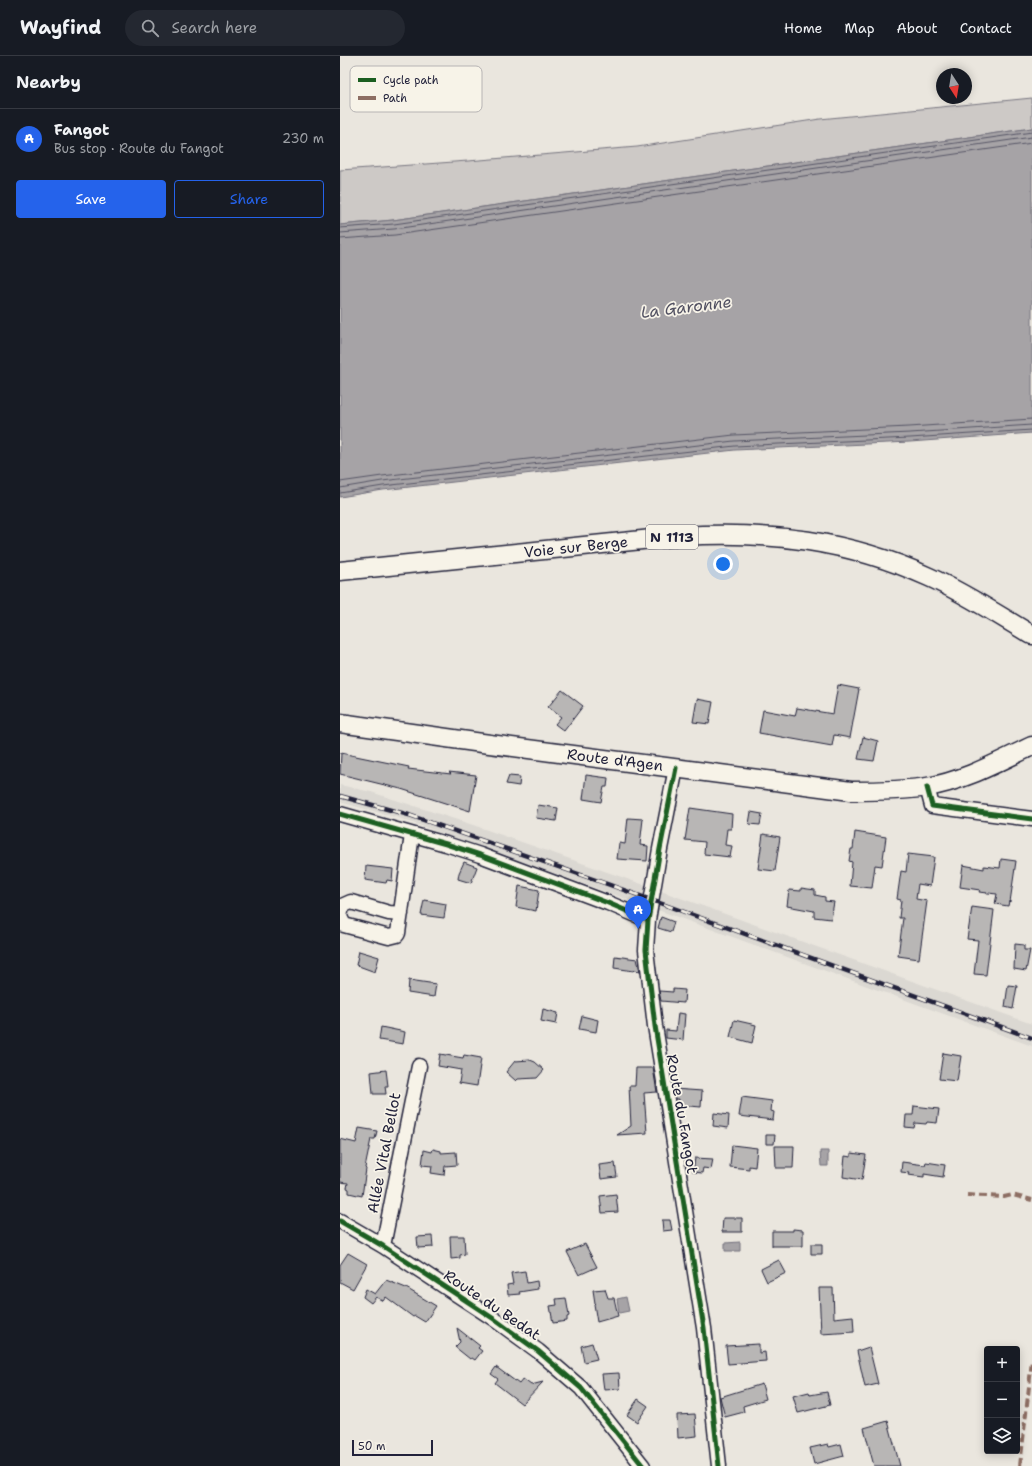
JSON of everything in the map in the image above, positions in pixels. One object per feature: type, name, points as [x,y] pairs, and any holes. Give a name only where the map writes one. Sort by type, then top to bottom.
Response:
[{"type":"main road","name":"Voie sur Berge","points":[[340,572],[681,536],[729,534],[752,535],[806,540],[833,545],[884,559],[950,587],[990,611]]},
{"type":"main road","name":"N 1113","points":[[990,611],[1032,635]]},
{"type":"main road","name":"N 1113","points":[[990,611],[1032,645]]},
{"type":"main road","name":"Route d'Agen","points":[[340,723],[851,791],[888,791],[927,787],[949,782],[983,770],[1032,758]]},
{"type":"main road","name":"Route d'Agen","points":[[983,770],[1032,746]]},
{"type":"street","name":"Route du Fangot","points":[[676,768],[648,920],[646,950],[655,1026],[704,1328],[719,1466]]},
{"type":"street","points":[[927,787],[932,806],[1032,819]]},
{"type":"street","points":[[340,814],[480,855],[608,903],[648,920]]},
{"type":"street","points":[[401,914],[412,835]]},
{"type":"street","name":"Allée Vital Bellot","points":[[383,1246],[418,1066]]},
{"type":"street","name":"Route du Bedat","points":[[340,1221],[383,1246],[494,1319],[543,1356],[581,1388],[643,1466]]},
{"type":"shaded area","points":[[1032,98],[1032,128],[393,220],[340,225],[340,170],[637,147],[820,119]]},
{"type":"shaded area","points":[[340,785],[371,792],[473,825],[650,887],[646,906],[399,818],[340,802]]},
{"type":"shaded area","points":[[661,891],[1032,1024],[1032,1046],[658,910]]},
{"type":"water","name":"La Garonne","points":[[1032,128],[1032,433],[910,442],[735,450],[383,490],[340,497],[340,225],[393,220]]},
{"type":"water","points":[[820,1151],[828,1151],[828,1166],[821,1166]]},
{"type":"water","points":[[740,1242],[740,1251],[725,1251],[725,1243]]},
{"type":"water","points":[[626,1297],[629,1311],[619,1313],[617,1299]]},
{"type":"building","points":[[838,685],[859,689],[850,738],[834,735],[832,746],[759,733],[763,710],[795,716],[797,708],[833,714]]},
{"type":"building","points":[[562,690],[583,706],[564,731],[555,724],[561,717],[548,707]]},
{"type":"building","points":[[697,699],[713,702],[709,724],[693,722]]},
{"type":"building","points":[[863,737],[878,741],[874,761],[858,759]]},
{"type":"building","points":[[341,753],[409,767],[408,769],[451,774],[449,772],[476,775],[470,811],[401,789],[340,774]]},
{"type":"building","points":[[586,775],[608,778],[607,787],[604,787],[601,802],[583,799]]},
{"type":"building","points":[[509,776],[520,777],[519,786],[506,784]]},
{"type":"building","points":[[538,805],[558,808],[556,821],[536,818]]},
{"type":"building","points":[[690,808],[732,814],[731,829],[727,829],[725,845],[732,846],[730,857],[704,854],[705,842],[685,840]]},
{"type":"building","points":[[751,812],[762,814],[760,825],[749,824]]},
{"type":"building","points":[[628,818],[643,819],[640,845],[648,846],[647,861],[617,859],[619,843],[625,844]]},
{"type":"building","points":[[855,832],[886,837],[882,866],[875,865],[872,888],[850,886],[852,862],[849,861],[851,849],[853,849]]},
{"type":"building","points":[[763,834],[780,837],[775,871],[758,869]]},
{"type":"building","points":[[908,854],[934,857],[930,886],[918,884],[916,899],[927,901],[919,959],[898,956],[903,918],[899,918],[901,900],[897,899],[901,871],[906,872]]},
{"type":"building","points":[[1001,859],[1016,861],[1010,902],[1009,901],[1008,906],[995,904],[997,894],[979,892],[980,890],[960,887],[963,865],[984,869],[984,866],[1000,868]]},
{"type":"building","points":[[464,862],[477,867],[471,883],[458,879]]},
{"type":"building","points":[[366,866],[393,869],[392,881],[387,880],[386,883],[365,880]]},
{"type":"building","points":[[519,886],[539,890],[536,911],[516,907]]},
{"type":"building","points":[[801,888],[815,890],[815,895],[825,897],[825,901],[834,902],[831,919],[814,917],[814,911],[787,906],[789,890],[801,891]]},
{"type":"building","points":[[424,900],[446,904],[444,918],[421,915]]},
{"type":"building","points":[[972,907],[994,910],[986,975],[974,974],[978,940],[967,939]]},
{"type":"building","points":[[661,917],[674,922],[671,932],[658,928]]},
{"type":"building","points":[[1015,944],[1024,945],[1024,950],[1030,950],[1026,971],[1014,969]]},
{"type":"building","points":[[359,951],[379,957],[375,972],[356,965]]},
{"type":"building","points":[[615,956],[637,959],[640,971],[614,968]]},
{"type":"building","points":[[409,980],[436,984],[434,997],[408,993]]},
{"type":"building","points":[[1008,985],[1017,986],[1013,1009],[1005,1007]]},
{"type":"building","points":[[673,989],[685,990],[684,1003],[661,1001],[659,991],[673,992]]},
{"type":"building","points":[[543,1009],[558,1013],[556,1024],[541,1021]]},
{"type":"building","points":[[678,1013],[685,1014],[683,1040],[666,1038],[666,1030],[676,1031]]},
{"type":"building","points":[[582,1016],[598,1020],[596,1032],[579,1029]]},
{"type":"building","points":[[734,1020],[756,1025],[752,1043],[730,1037]]},
{"type":"building","points":[[381,1027],[405,1032],[403,1044],[379,1040]]},
{"type":"building","points":[[943,1053],[961,1056],[957,1081],[939,1079]]},
{"type":"building","points":[[440,1054],[463,1058],[464,1055],[481,1058],[477,1086],[459,1083],[461,1070],[438,1066]]},
{"type":"building","points":[[530,1060],[535,1062],[544,1070],[537,1078],[518,1079],[516,1081],[506,1072],[515,1061]]},
{"type":"building","points":[[636,1068],[653,1068],[657,1092],[644,1093],[647,1133],[617,1135],[631,1126],[629,1086],[635,1086]]},
{"type":"building","points":[[386,1070],[388,1086],[385,1086],[386,1094],[373,1094],[371,1072]]},
{"type":"building","points":[[674,1089],[702,1091],[701,1107],[678,1105],[679,1099],[675,1099]]},
{"type":"building","points":[[742,1097],[772,1101],[771,1111],[774,1112],[773,1120],[739,1116]]},
{"type":"building","points":[[914,1106],[939,1109],[937,1123],[915,1123],[914,1128],[905,1127],[906,1115],[913,1115]]},
{"type":"building","points":[[714,1113],[729,1115],[728,1128],[713,1126]]},
{"type":"building","points":[[359,1128],[377,1131],[375,1139],[371,1139],[365,1168],[362,1196],[349,1193],[349,1189],[347,1188],[348,1183],[340,1182],[340,1139],[356,1143]]},
{"type":"building","points":[[766,1135],[775,1135],[774,1144],[766,1144]]},
{"type":"building","points":[[732,1145],[757,1148],[755,1167],[749,1166],[749,1169],[730,1167]]},
{"type":"building","points":[[775,1146],[794,1146],[793,1168],[776,1168]]},
{"type":"building","points":[[433,1149],[441,1151],[441,1153],[456,1152],[457,1165],[445,1166],[444,1175],[431,1173],[432,1166],[422,1165],[424,1150],[432,1152]]},
{"type":"building","points":[[851,1153],[866,1155],[862,1180],[843,1177],[845,1156],[851,1157]]},
{"type":"building","points":[[695,1158],[713,1159],[711,1169],[703,1168],[702,1173],[693,1172]]},
{"type":"building","points":[[902,1162],[925,1165],[926,1162],[945,1165],[943,1177],[924,1174],[924,1177],[908,1175],[909,1173],[901,1172]]},
{"type":"building","points":[[615,1163],[617,1177],[601,1179],[599,1165]]},
{"type":"building","points":[[616,1194],[618,1212],[602,1213],[600,1196]]},
{"type":"building","points":[[723,1218],[742,1218],[742,1232],[722,1232]]},
{"type":"building","points":[[662,1220],[670,1220],[672,1230],[663,1231]]},
{"type":"building","points":[[793,1229],[803,1230],[803,1246],[772,1246],[772,1231],[793,1231]]},
{"type":"building","points":[[432,1236],[433,1247],[418,1248],[417,1237]]},
{"type":"building","points":[[450,1236],[464,1236],[465,1254],[460,1255],[460,1258],[451,1259]]},
{"type":"building","points":[[585,1244],[597,1267],[579,1275],[567,1252]]},
{"type":"building","points":[[811,1244],[822,1244],[822,1254],[811,1254]]},
{"type":"building","points":[[348,1253],[367,1264],[353,1289],[340,1282],[340,1265]]},
{"type":"building","points":[[779,1260],[786,1273],[767,1282],[761,1269]]},
{"type":"building","points":[[525,1271],[527,1283],[537,1281],[538,1289],[519,1292],[520,1294],[508,1295],[507,1285],[513,1284],[511,1273]]},
{"type":"building","points":[[386,1280],[406,1288],[436,1306],[425,1322],[415,1316],[413,1317],[386,1297],[383,1301],[376,1297],[371,1303],[363,1297],[366,1289],[375,1294]]},
{"type":"building","points":[[819,1288],[833,1288],[834,1318],[853,1316],[854,1332],[821,1334]]},
{"type":"building","points":[[605,1289],[608,1298],[614,1298],[618,1316],[597,1322],[593,1290]]},
{"type":"building","points":[[566,1298],[569,1316],[567,1317],[567,1321],[553,1323],[550,1306],[557,1305],[556,1299]]},
{"type":"building","points":[[457,1328],[480,1346],[478,1348],[482,1351],[475,1360],[472,1358],[470,1359],[455,1347],[460,1342]]},
{"type":"building","points":[[592,1343],[597,1359],[584,1362],[581,1346]]},
{"type":"building","points":[[759,1344],[759,1353],[765,1352],[766,1361],[728,1364],[726,1346]]},
{"type":"building","points":[[869,1347],[878,1384],[865,1387],[857,1351]]},
{"type":"building","points":[[496,1367],[519,1384],[523,1379],[531,1385],[543,1382],[522,1404],[495,1383],[498,1379],[491,1374]]},
{"type":"building","points":[[619,1373],[620,1389],[604,1390],[602,1374]]},
{"type":"building","points":[[762,1384],[766,1399],[743,1406],[744,1412],[725,1417],[720,1397]]},
{"type":"building","points":[[809,1392],[810,1395],[827,1392],[830,1405],[798,1413],[793,1396]]},
{"type":"building","points":[[638,1399],[648,1406],[637,1422],[627,1415]]},
{"type":"building","points":[[695,1414],[697,1436],[678,1438],[677,1415]]},
{"type":"building","points":[[888,1421],[900,1466],[874,1466],[864,1428]]},
{"type":"building","points":[[828,1444],[829,1447],[841,1444],[844,1456],[814,1464],[810,1448]]},
{"type":"railway","points":[[340,796],[409,815],[610,885],[1032,1038]]},
{"type":"marked path","points":[[967,1195],[1004,1197],[1012,1195],[1032,1200]]},
{"type":"marked path","points":[[1020,1466],[1032,1360]]},
{"type":"cycle path","points":[[676,768],[648,920],[646,950],[655,1026],[704,1328],[719,1466]]},
{"type":"cycle path","points":[[927,787],[932,806],[1032,819]]},
{"type":"cycle path","points":[[340,814],[480,855],[608,903],[648,920]]},
{"type":"cycle path","points":[[340,1221],[383,1246],[494,1319],[538,1351],[581,1388],[643,1466]]},
{"type":"place","name":"Fangot","points":[[638,929]]}]
